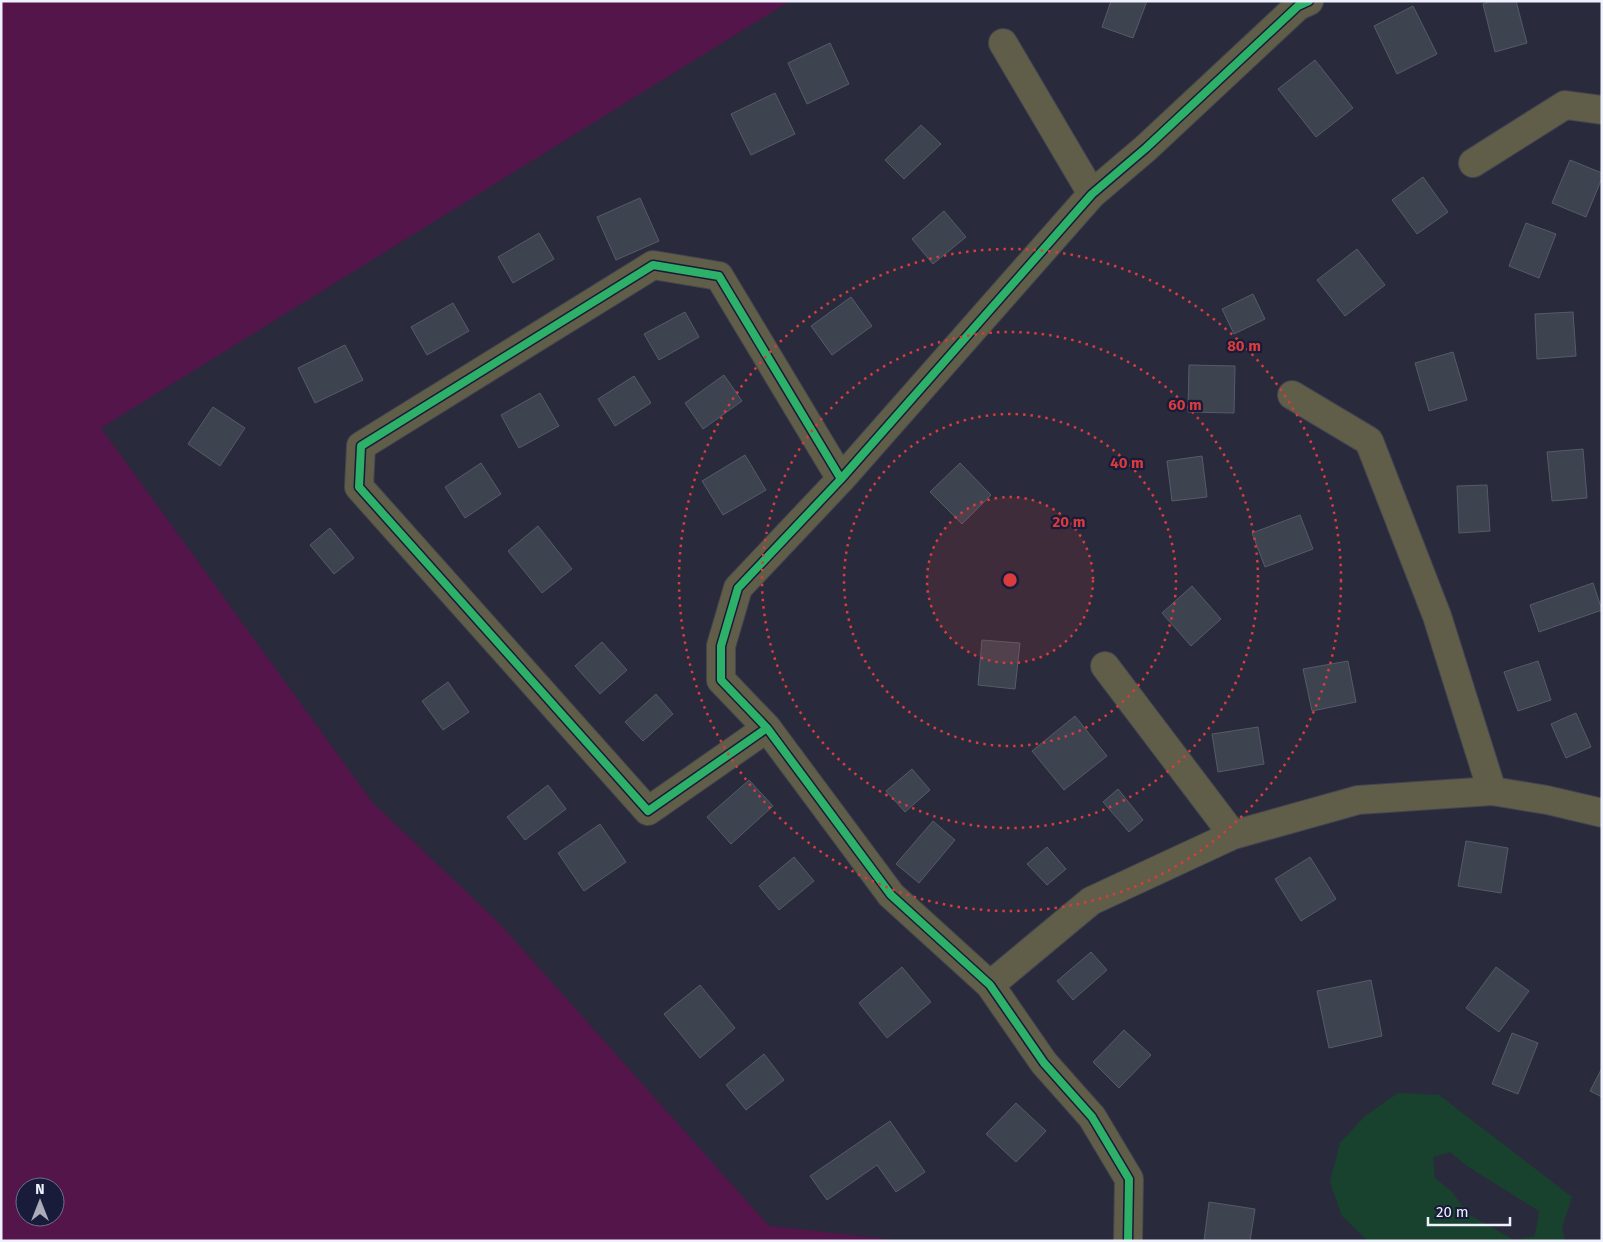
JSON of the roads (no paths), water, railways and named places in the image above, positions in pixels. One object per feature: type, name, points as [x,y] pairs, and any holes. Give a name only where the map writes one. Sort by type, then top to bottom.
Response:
[{"type":"street","points":[[1128,1241],[1128,1179],[1092,1117],[1044,1063],[990,985],[891,895],[767,728],[721,680],[721,646],[738,588],[841,479],[1092,194],[1146,148],[1298,6],[1309,1]]},
{"type":"street","points":[[1003,43],[1092,194]]},
{"type":"street","points":[[1473,163],[1565,105],[1602,110]]},
{"type":"street","points":[[767,728],[648,812],[359,487],[361,446],[653,265],[719,276],[841,479]]},
{"type":"street","points":[[1292,395],[1369,441],[1437,616],[1492,791]]},
{"type":"street","points":[[1105,666],[1233,835]]},
{"type":"street","points":[[990,985],[1091,901],[1233,835],[1358,800],[1492,791],[1546,800],[1602,813]]}]
